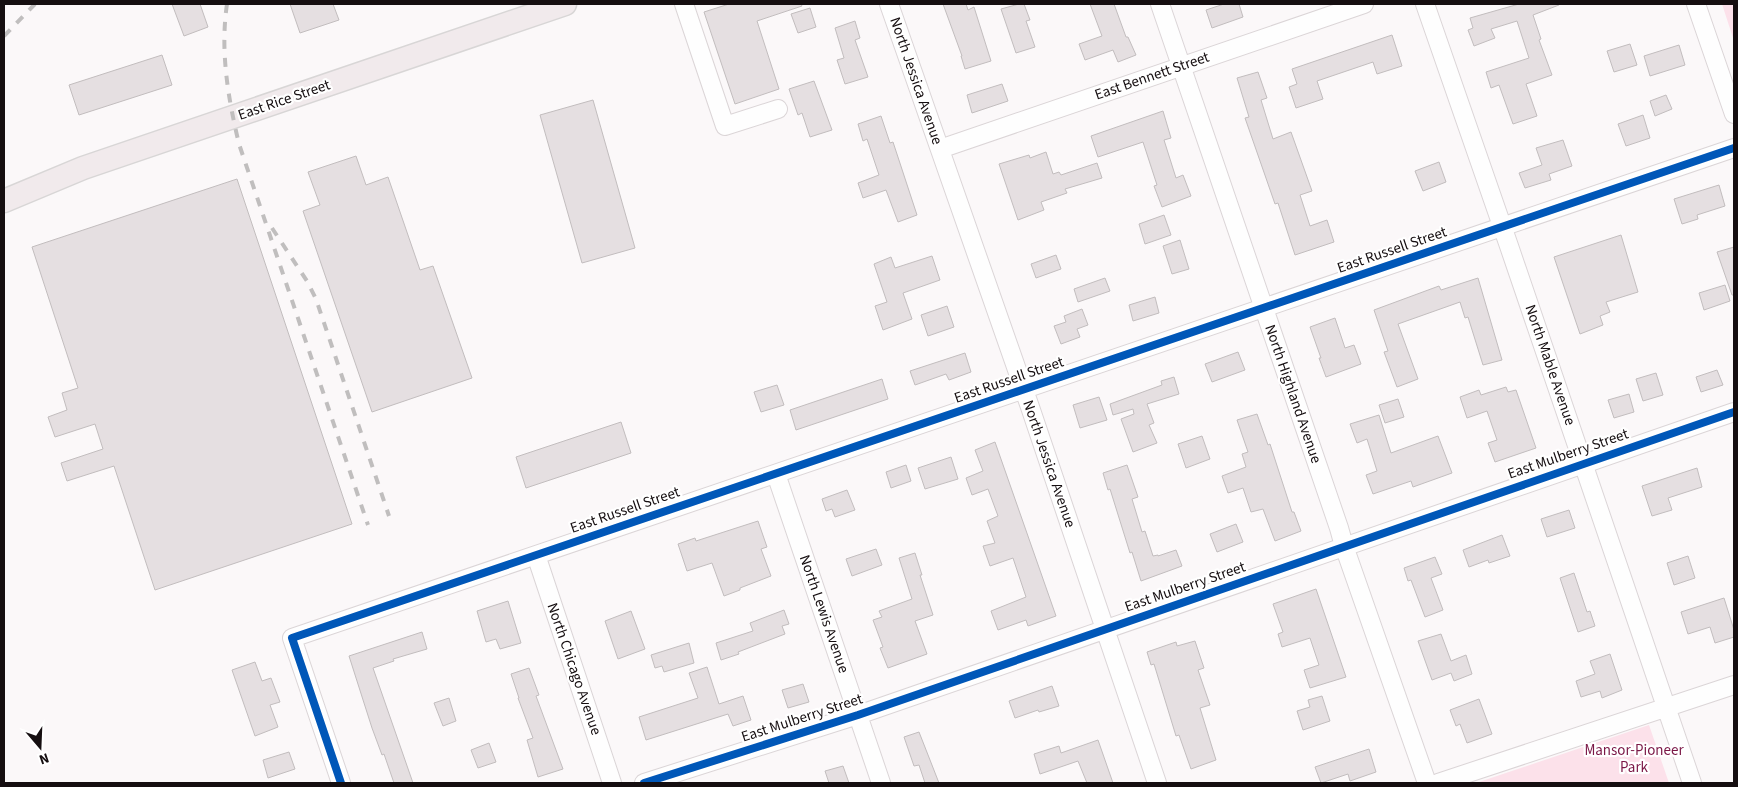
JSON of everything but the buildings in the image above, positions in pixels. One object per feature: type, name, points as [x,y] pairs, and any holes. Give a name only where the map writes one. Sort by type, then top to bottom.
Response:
[{"type":"main road","name":"East Rice Street","points":[[4,201],[83,168],[566,4]]},
{"type":"street","points":[[684,4],[725,126],[778,109]]},
{"type":"street","name":"North Jessica Avenue","points":[[889,4],[1024,389],[1157,783]]},
{"type":"street","name":"North Highland Avenue","points":[[1160,4],[1344,546],[1427,783]]},
{"type":"street","name":"East Bennett Street","points":[[940,149],[1364,4]]},
{"type":"street","name":"North Mable Avenue","points":[[1425,4],[1584,463],[1692,783]]},
{"type":"street","points":[[1696,4],[1734,114]]},
{"type":"street","name":"East Russell Street","points":[[341,783],[292,638],[1734,148]]},
{"type":"street","name":"East Mulberry Street","points":[[644,783],[858,715],[1734,412]]},
{"type":"street","name":"North Lewis Avenue","points":[[776,474],[881,783]]},
{"type":"street","name":"North Chicago Avenue","points":[[536,555],[612,783]]},
{"type":"street","points":[[1438,783],[1734,685]]},
{"type":"green space","points":[[1722,4],[1734,4],[1734,41]]},
{"type":"green space","name":"Mansor-Pioneer Park","points":[[1649,725],[1669,783],[1476,783]]},
{"type":"railway","points":[[4,36],[35,4]]},
{"type":"railway","points":[[227,4],[224,39],[226,74],[239,144],[368,525]]},
{"type":"railway","points":[[272,228],[307,281],[316,299],[389,516]]},
{"type":"cycle path","points":[[341,783],[292,638],[1734,148]]},
{"type":"cycle path","points":[[644,783],[858,715],[1734,412]]}]
